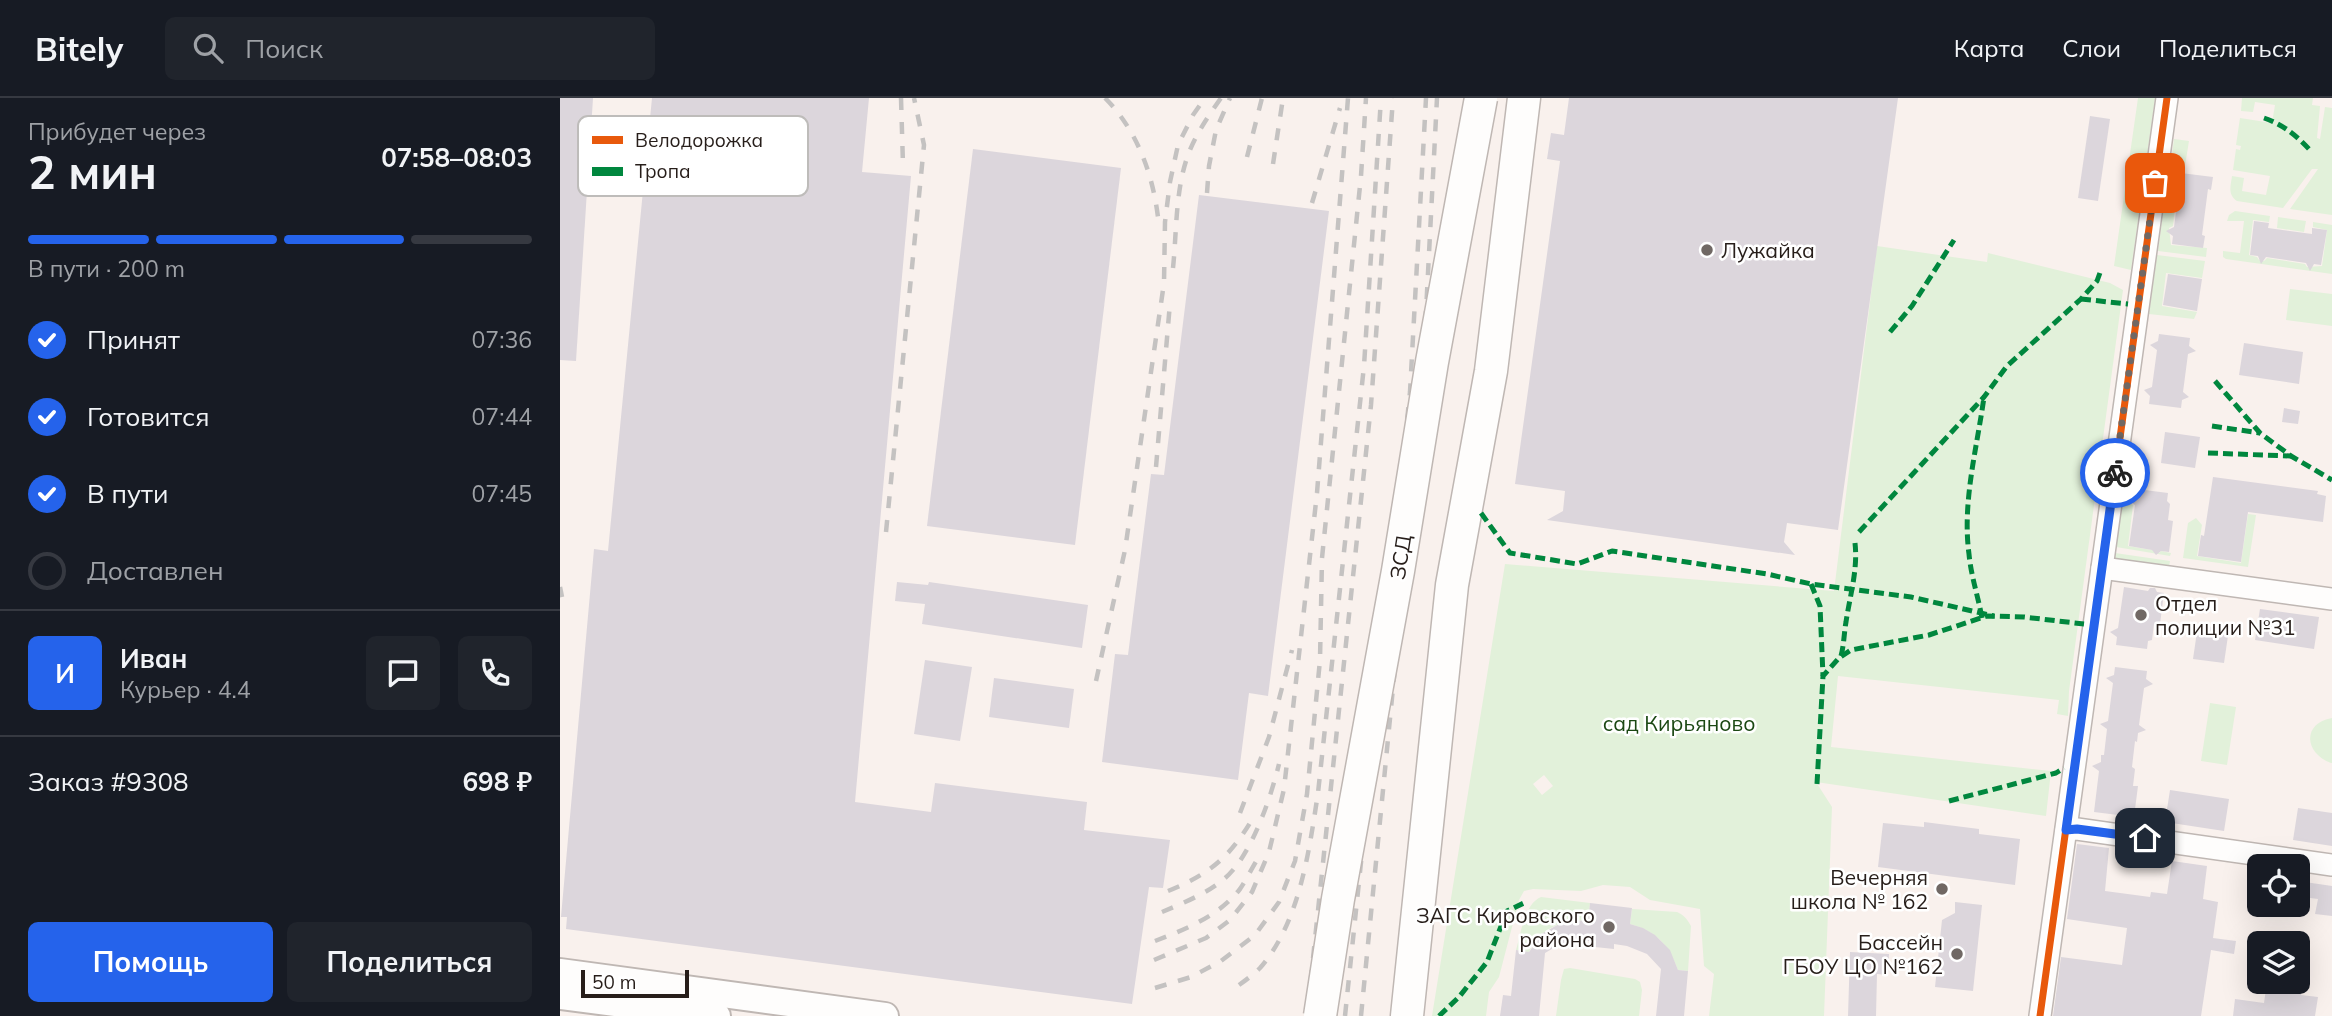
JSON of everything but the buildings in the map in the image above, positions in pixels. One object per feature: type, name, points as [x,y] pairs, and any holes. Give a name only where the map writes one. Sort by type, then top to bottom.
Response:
[{"type":"highway","name":"ЗСД","points":[[1320,1016],[1432,362],[1481,98]]},
{"type":"highway","points":[[1407,1016],[1452,585],[1491,371],[1524,98]]},
{"type":"main road","points":[[560,972],[886,1016]]},
{"type":"main road","points":[[560,996],[717,1016]]},
{"type":"street","points":[[2040,1016],[2167,98]]},
{"type":"street","points":[[2102,568],[2332,599]]},
{"type":"street","points":[[2066,830],[2089,830],[2332,865]]},
{"type":"green space","points":[[2138,98],[2155,98],[2131,270],[2114,266]]},
{"type":"green space","points":[[2242,98],[2313,98],[2312,105],[2320,106],[2317,138],[2320,139],[2325,107],[2332,108],[2332,215],[2290,209],[2318,169],[2312,169],[2283,208],[2237,201],[2234,198],[2230,189],[2232,176],[2244,178],[2242,191],[2266,195],[2270,176],[2233,170],[2236,149],[2240,150],[2241,146],[2236,145],[2240,118],[2272,123],[2275,105],[2255,102],[2253,112],[2241,111]]},
{"type":"green space","points":[[2174,139],[2189,141],[2184,172],[2180,172],[2179,180],[2174,182],[2176,199],[2166,198]]},
{"type":"green space","points":[[2164,206],[2175,207],[2173,226],[2169,228],[2171,245],[2207,248],[2206,257],[2158,251]]},
{"type":"green space","points":[[2235,211],[2270,216],[2269,222],[2253,220],[2249,255],[2264,261],[2267,258],[2305,264],[2307,267],[2322,266],[2327,230],[2313,227],[2313,222],[2332,225],[2332,274],[2226,259],[2223,257],[2223,251],[2240,253],[2244,221],[2227,221],[2229,215]]},
{"type":"green space","points":[[2278,217],[2306,221],[2304,232],[2277,228]]},
{"type":"green space","name":"сад Кирьяново","points":[[1877,246],[1987,262],[1988,253],[2110,283],[2123,290],[2069,691],[2068,716],[2057,714],[2059,700],[1838,676],[1831,747],[2051,771],[2046,816],[1816,782],[1832,807],[1824,1016],[1709,1016],[1714,974],[1704,966],[1700,909],[1650,900],[1630,887],[1603,885],[1581,891],[1524,891],[1519,900],[1499,977],[1489,992],[1486,1016],[1432,1016],[1505,564],[1834,591]],"holes":[[[1544,775],[1553,786],[1542,795],[1533,784]]]},
{"type":"green space","points":[[2157,255],[2205,261],[2202,278],[2166,273],[2162,306],[2197,312],[2194,319],[2149,314]]},
{"type":"green space","points":[[2290,289],[2332,294],[2332,326],[2286,320]]},
{"type":"green space","points":[[2126,477],[2144,479],[2143,489],[2136,488],[2135,496],[2131,498],[2130,503],[2133,505],[2128,546],[2171,553],[2170,556],[2116,547]]},
{"type":"green space","points":[[2248,514],[2256,515],[2248,567],[2183,558],[2188,523],[2196,518],[2202,525],[2197,556],[2241,563]]},
{"type":"green space","points":[[2115,553],[2170,561],[2169,567],[2114,558]]},
{"type":"green space","points":[[2210,703],[2236,707],[2227,765],[2201,761]]},
{"type":"green space","points":[[2332,718],[2331,763],[2316,752],[2310,739],[2315,726]]},
{"type":"green space","points":[[1541,897],[1590,903],[1588,921],[1561,923],[1539,937],[1529,952],[1516,950],[1527,913]]},
{"type":"green space","points":[[1632,909],[1677,912],[1685,918],[1691,926],[1688,971],[1678,970],[1666,946],[1654,935],[1630,924]]},
{"type":"green space","points":[[1564,969],[1640,982],[1642,990],[1639,1016],[1556,1016]]},
{"type":"railway","points":[[901,98],[903,165]]},
{"type":"railway","points":[[886,532],[924,145],[914,98]]},
{"type":"railway","points":[[1105,98],[1117,111],[1136,141],[1154,192],[1159,227]]},
{"type":"railway","points":[[1096,681],[1125,550],[1164,283],[1165,222],[1170,182],[1178,145],[1205,98]]},
{"type":"railway","points":[[1173,268],[1179,193],[1185,164],[1197,136],[1221,98]]},
{"type":"railway","points":[[1207,193],[1216,130],[1230,98]]},
{"type":"railway","points":[[1247,157],[1262,98]]},
{"type":"railway","points":[[1273,164],[1283,98]]},
{"type":"railway","points":[[1154,960],[1206,938],[1230,920],[1252,892],[1269,852],[1284,789],[1317,493],[1348,98]]},
{"type":"railway","points":[[1155,988],[1191,977],[1221,961],[1255,935],[1279,902],[1295,861],[1307,794],[1320,660],[1322,558],[1361,176],[1366,98]]},
{"type":"railway","points":[[1239,985],[1260,968],[1285,929],[1301,885],[1315,815],[1364,366],[1381,98]]},
{"type":"railway","points":[[1308,1006],[1371,405],[1393,98]]},
{"type":"railway","points":[[1345,1016],[1410,392],[1426,98]]},
{"type":"railway","points":[[1361,1016],[1422,390],[1437,98]]},
{"type":"railway","points":[[1312,203],[1340,108]]},
{"type":"railway","points":[[1156,467],[1170,303]]},
{"type":"railway","points":[[560,587],[562,597]]},
{"type":"railway","points":[[1240,813],[1269,737],[1292,650]]},
{"type":"railway","points":[[1162,912],[1210,889],[1234,869],[1259,826],[1279,764]]},
{"type":"railway","points":[[1168,891],[1196,878],[1218,863],[1253,818]]},
{"type":"railway","points":[[1155,941],[1190,926],[1222,907],[1240,889],[1257,860]]},
{"type":"marked path","points":[[2264,118],[2288,130],[2309,149]]},
{"type":"marked path","points":[[1890,332],[1912,306],[1954,240]]},
{"type":"marked path","points":[[1859,532],[1984,397],[2007,366],[2081,299],[2097,281],[2101,270]]},
{"type":"marked path","points":[[2081,299],[2128,304]]},
{"type":"marked path","points":[[2215,381],[2260,433],[2291,456],[2332,480]]},
{"type":"marked path","points":[[1982,618],[1970,562],[1967,515],[1984,397]]},
{"type":"marked path","points":[[2212,426],[2260,433]]},
{"type":"marked path","points":[[2208,453],[2291,456]]},
{"type":"marked path","points":[[1481,513],[1510,553],[1577,564],[1612,551],[1767,574],[1811,584],[1911,597],[1994,616]]},
{"type":"marked path","points":[[1841,656],[1855,573],[1855,543]]},
{"type":"marked path","points":[[1811,584],[1820,606],[1823,676]]},
{"type":"marked path","points":[[1817,784],[1823,676],[1839,658],[1851,650],[1929,635],[1987,616],[2084,624]]},
{"type":"marked path","points":[[1949,801],[2056,773],[2064,768]]},
{"type":"marked path","points":[[1439,1016],[1459,997],[1487,962],[1507,911],[1526,902]]},
{"type":"cycle path","points":[[2040,1016],[2167,98]]},
{"type":"way so far","points":[[2115,473],[2155,183]]},
{"type":"place","name":"Лужайка","points":[[1707,250]]},
{"type":"place","name":"Отдел полиции №31","points":[[2141,615]]},
{"type":"place","name":"Вечерняя школа № 162","points":[[1942,889]]},
{"type":"place","name":"ЗАГС Кировского района","points":[[1609,927]]},
{"type":"place","name":"Бассейн ГБОУ ЦО №162","points":[[1957,954]]},
{"type":"route","points":[[2115,473],[2066,830],[2077,829],[2145,838]]}]
